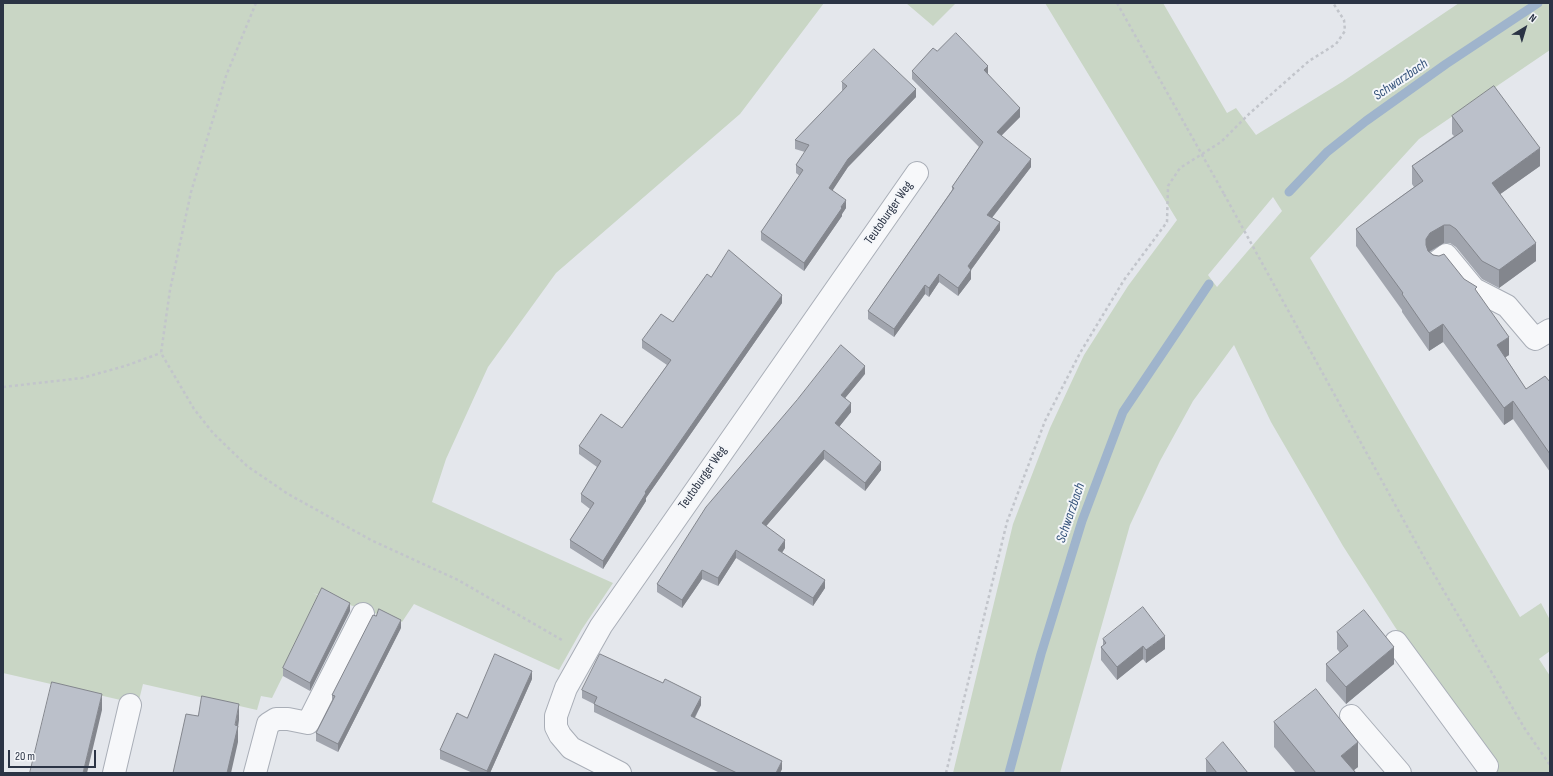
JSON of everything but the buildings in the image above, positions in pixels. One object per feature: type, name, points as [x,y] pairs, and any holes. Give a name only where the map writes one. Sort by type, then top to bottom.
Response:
[{"type":"street","name":"Teutoburger Weg","points":[[620,773],[571,748],[560,735],[556,727],[556,716],[566,688],[601,626],[618,601],[917,173]]},
{"type":"street","points":[[1438,261],[1446,255],[1474,289],[1507,306],[1535,339],[1550,330]]},
{"type":"street","points":[[255,773],[268,724],[276,719],[288,719],[308,723],[363,614]]},
{"type":"street","points":[[1396,642],[1485,771]]},
{"type":"street","points":[[114,773],[130,705]]},
{"type":"street","points":[[1351,716],[1400,773]]},
{"type":"path","points":[[256,3],[226,76],[191,192],[170,290],[161,353],[194,409],[213,433],[247,466],[288,494],[357,533],[458,580],[585,653]]},
{"type":"path","points":[[1118,3],[1425,559],[1525,729],[1550,765]]},
{"type":"path","points":[[946,773],[1007,522],[1045,421],[1080,353],[1124,280],[1166,222],[1168,186],[1180,168],[1221,142],[1250,113],[1309,61],[1336,44],[1345,30],[1344,20],[1333,3]]},
{"type":"path","points":[[3,386],[82,378],[161,353]]},
{"type":"green space","points":[[3,3],[824,3],[740,114],[556,273],[488,367],[446,459],[432,502],[613,583],[582,629],[559,670],[414,604],[402,622],[313,593],[322,597],[272,698],[261,696],[257,710],[143,684],[138,704],[3,673]]},
{"type":"green space","points":[[906,3],[956,3],[933,26]]},
{"type":"green space","points":[[1045,3],[1163,3],[1227,113],[1236,108],[1256,135],[1342,82],[1459,3],[1550,3],[1550,50],[1419,139],[1310,258],[1520,617],[1541,603],[1550,620],[1550,651],[1539,659],[1550,676],[1550,773],[1498,773],[1493,767],[1395,627],[1343,546],[1271,422],[1234,345],[1193,401],[1160,461],[1130,525],[1060,773],[953,773],[1013,524],[1050,428],[1084,355],[1128,286],[1177,220]],"holes":[[[1273,197],[1282,211],[1217,287],[1208,275]]]},
{"type":"waterway","name":"Schwarzbach","points":[[1289,192],[1327,152],[1366,121],[1446,64],[1538,3]]},
{"type":"waterway","name":"Schwarzbach","points":[[1009,773],[1041,654],[1082,521],[1123,412],[1209,284]]}]
